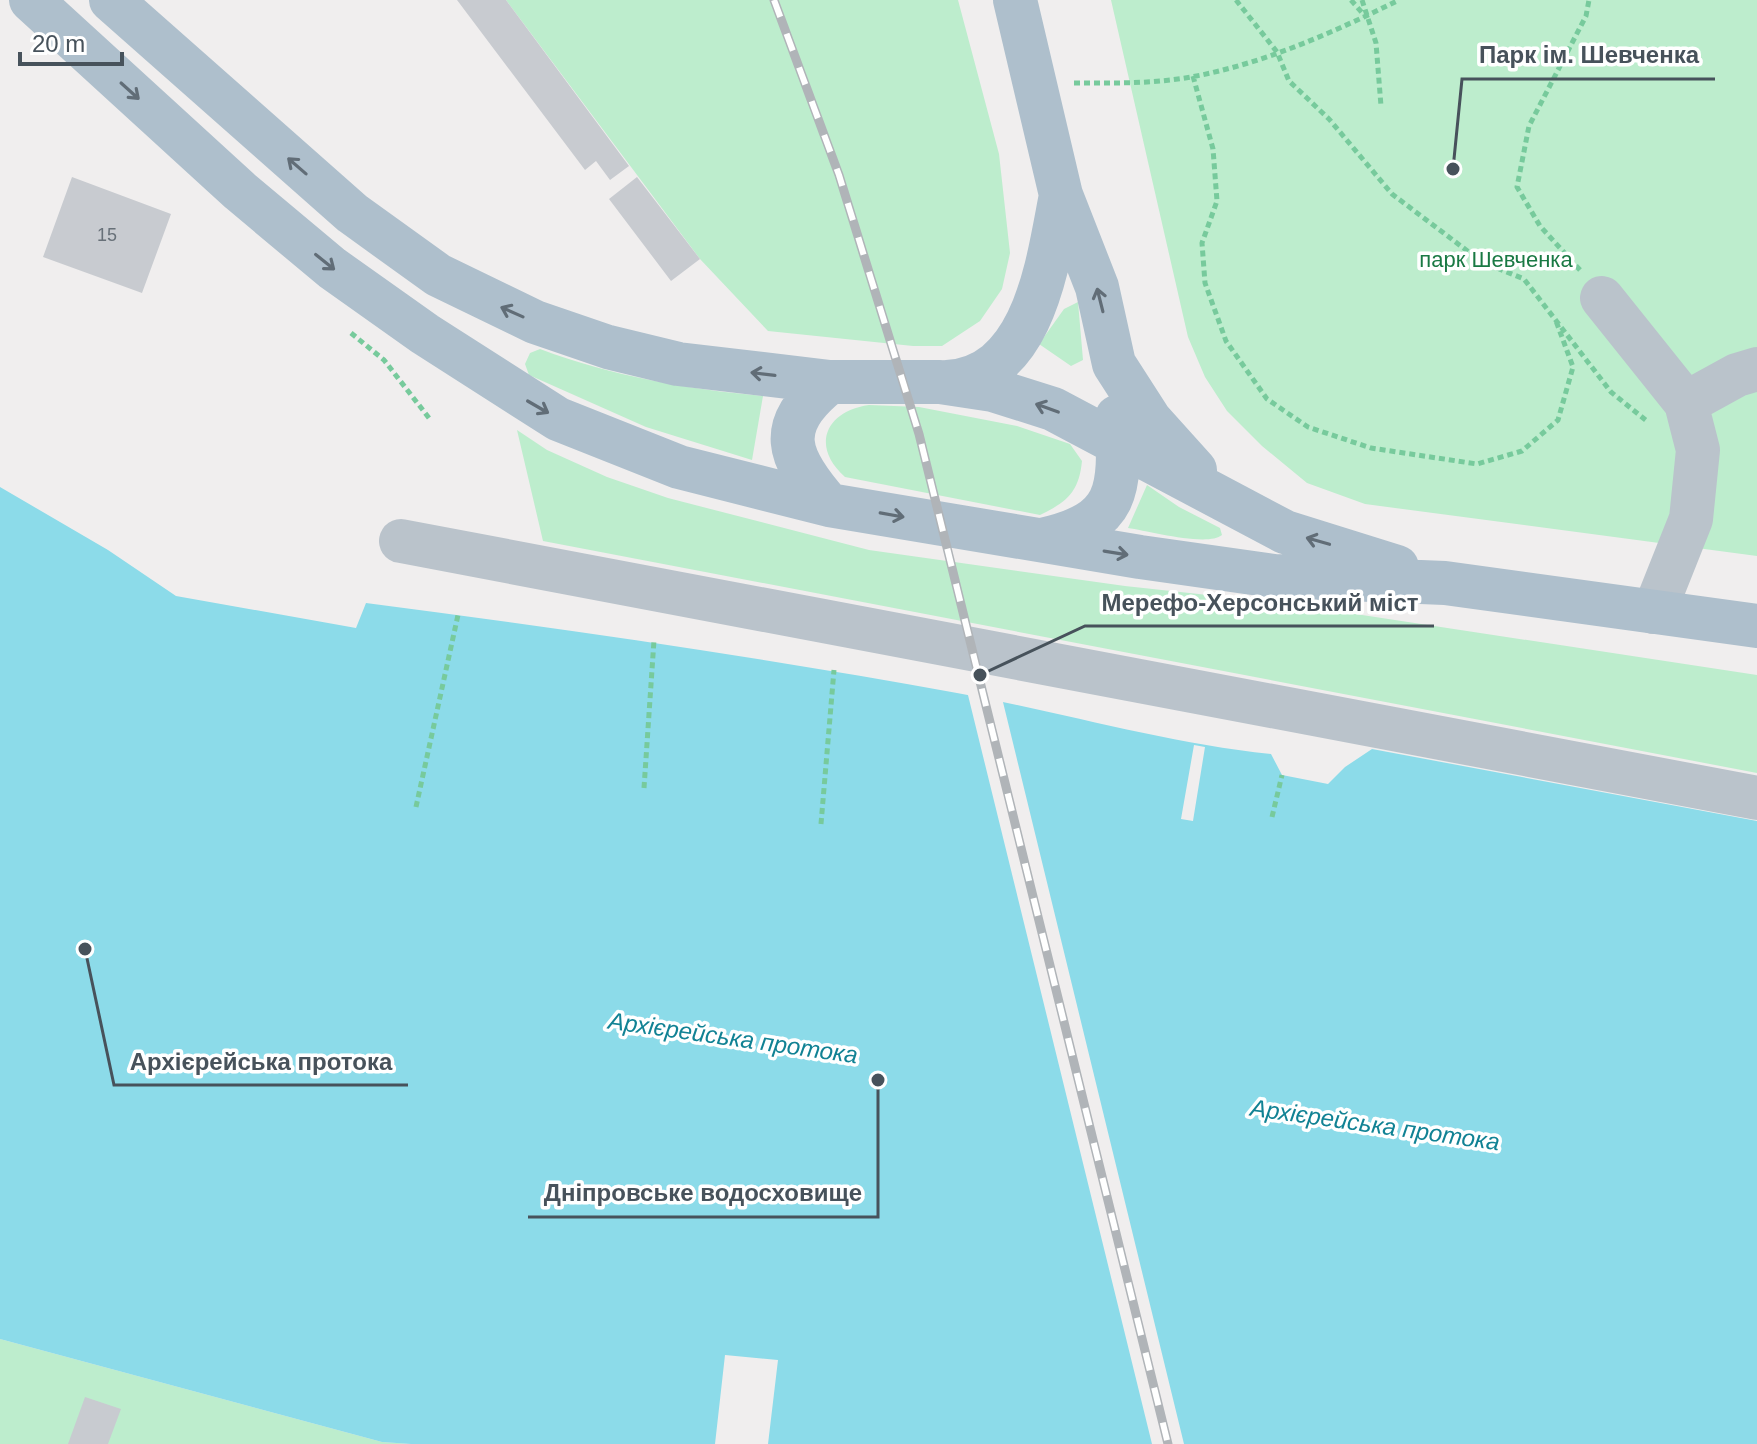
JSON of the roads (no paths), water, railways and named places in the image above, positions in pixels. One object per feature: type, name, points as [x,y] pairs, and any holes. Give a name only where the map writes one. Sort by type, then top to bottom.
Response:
[{"type":"main road","points":[[31,0],[240,191],[332,268],[519,396],[558,419],[679,467],[829,505],[1039,541],[1274,576],[1445,583],[1757,626]]},
{"type":"main road","points":[[111,0],[352,213],[438,275],[535,322],[664,361],[830,382],[965,381],[990,368],[1007,352],[1026,324],[1045,274],[1061,195]]},
{"type":"main road","points":[[1015,0],[1061,195],[1097,287],[1114,364],[1118,441],[1116,485],[1107,506],[1092,524],[1039,541]]},
{"type":"main road","points":[[1114,364],[1150,420],[1181,458],[1229,502]]},
{"type":"main road","points":[[829,505],[805,478],[794,459],[791,441],[803,407],[830,382]]},
{"type":"main road","points":[[940,382],[993,390],[1053,409],[1285,532],[1445,583]]},
{"type":"street","points":[[1602,298],[1686,403],[1698,450],[1691,519],[1654,612]]},
{"type":"street","points":[[1686,403],[1737,375],[1757,369]]},
{"type":"street","points":[[401,541],[1757,798]]},
{"type":"water","points":[[0,487],[108,550],[176,596],[356,628],[366,603],[810,667],[996,701],[1152,735],[1271,754],[1282,775],[1328,784],[1345,767],[1372,749],[1757,821],[1757,1444],[411,1444],[382,1442],[0,1339]]},
{"type":"railway","points":[[774,0],[839,175],[919,434],[1168,1444]]},
{"type":"place","name":"Парк iм. Шевченка","points":[[1453,169]]},
{"type":"place","name":"Мерефо-Херсонський міст","points":[[980,675]]},
{"type":"place","name":"Архієрейська протока","points":[[85,949]]},
{"type":"place","name":"Дніпровське водосховище","points":[[878,1080]]},
{"type":"park label","name":"парк Шевченка","points":[[1496,259]]}]
